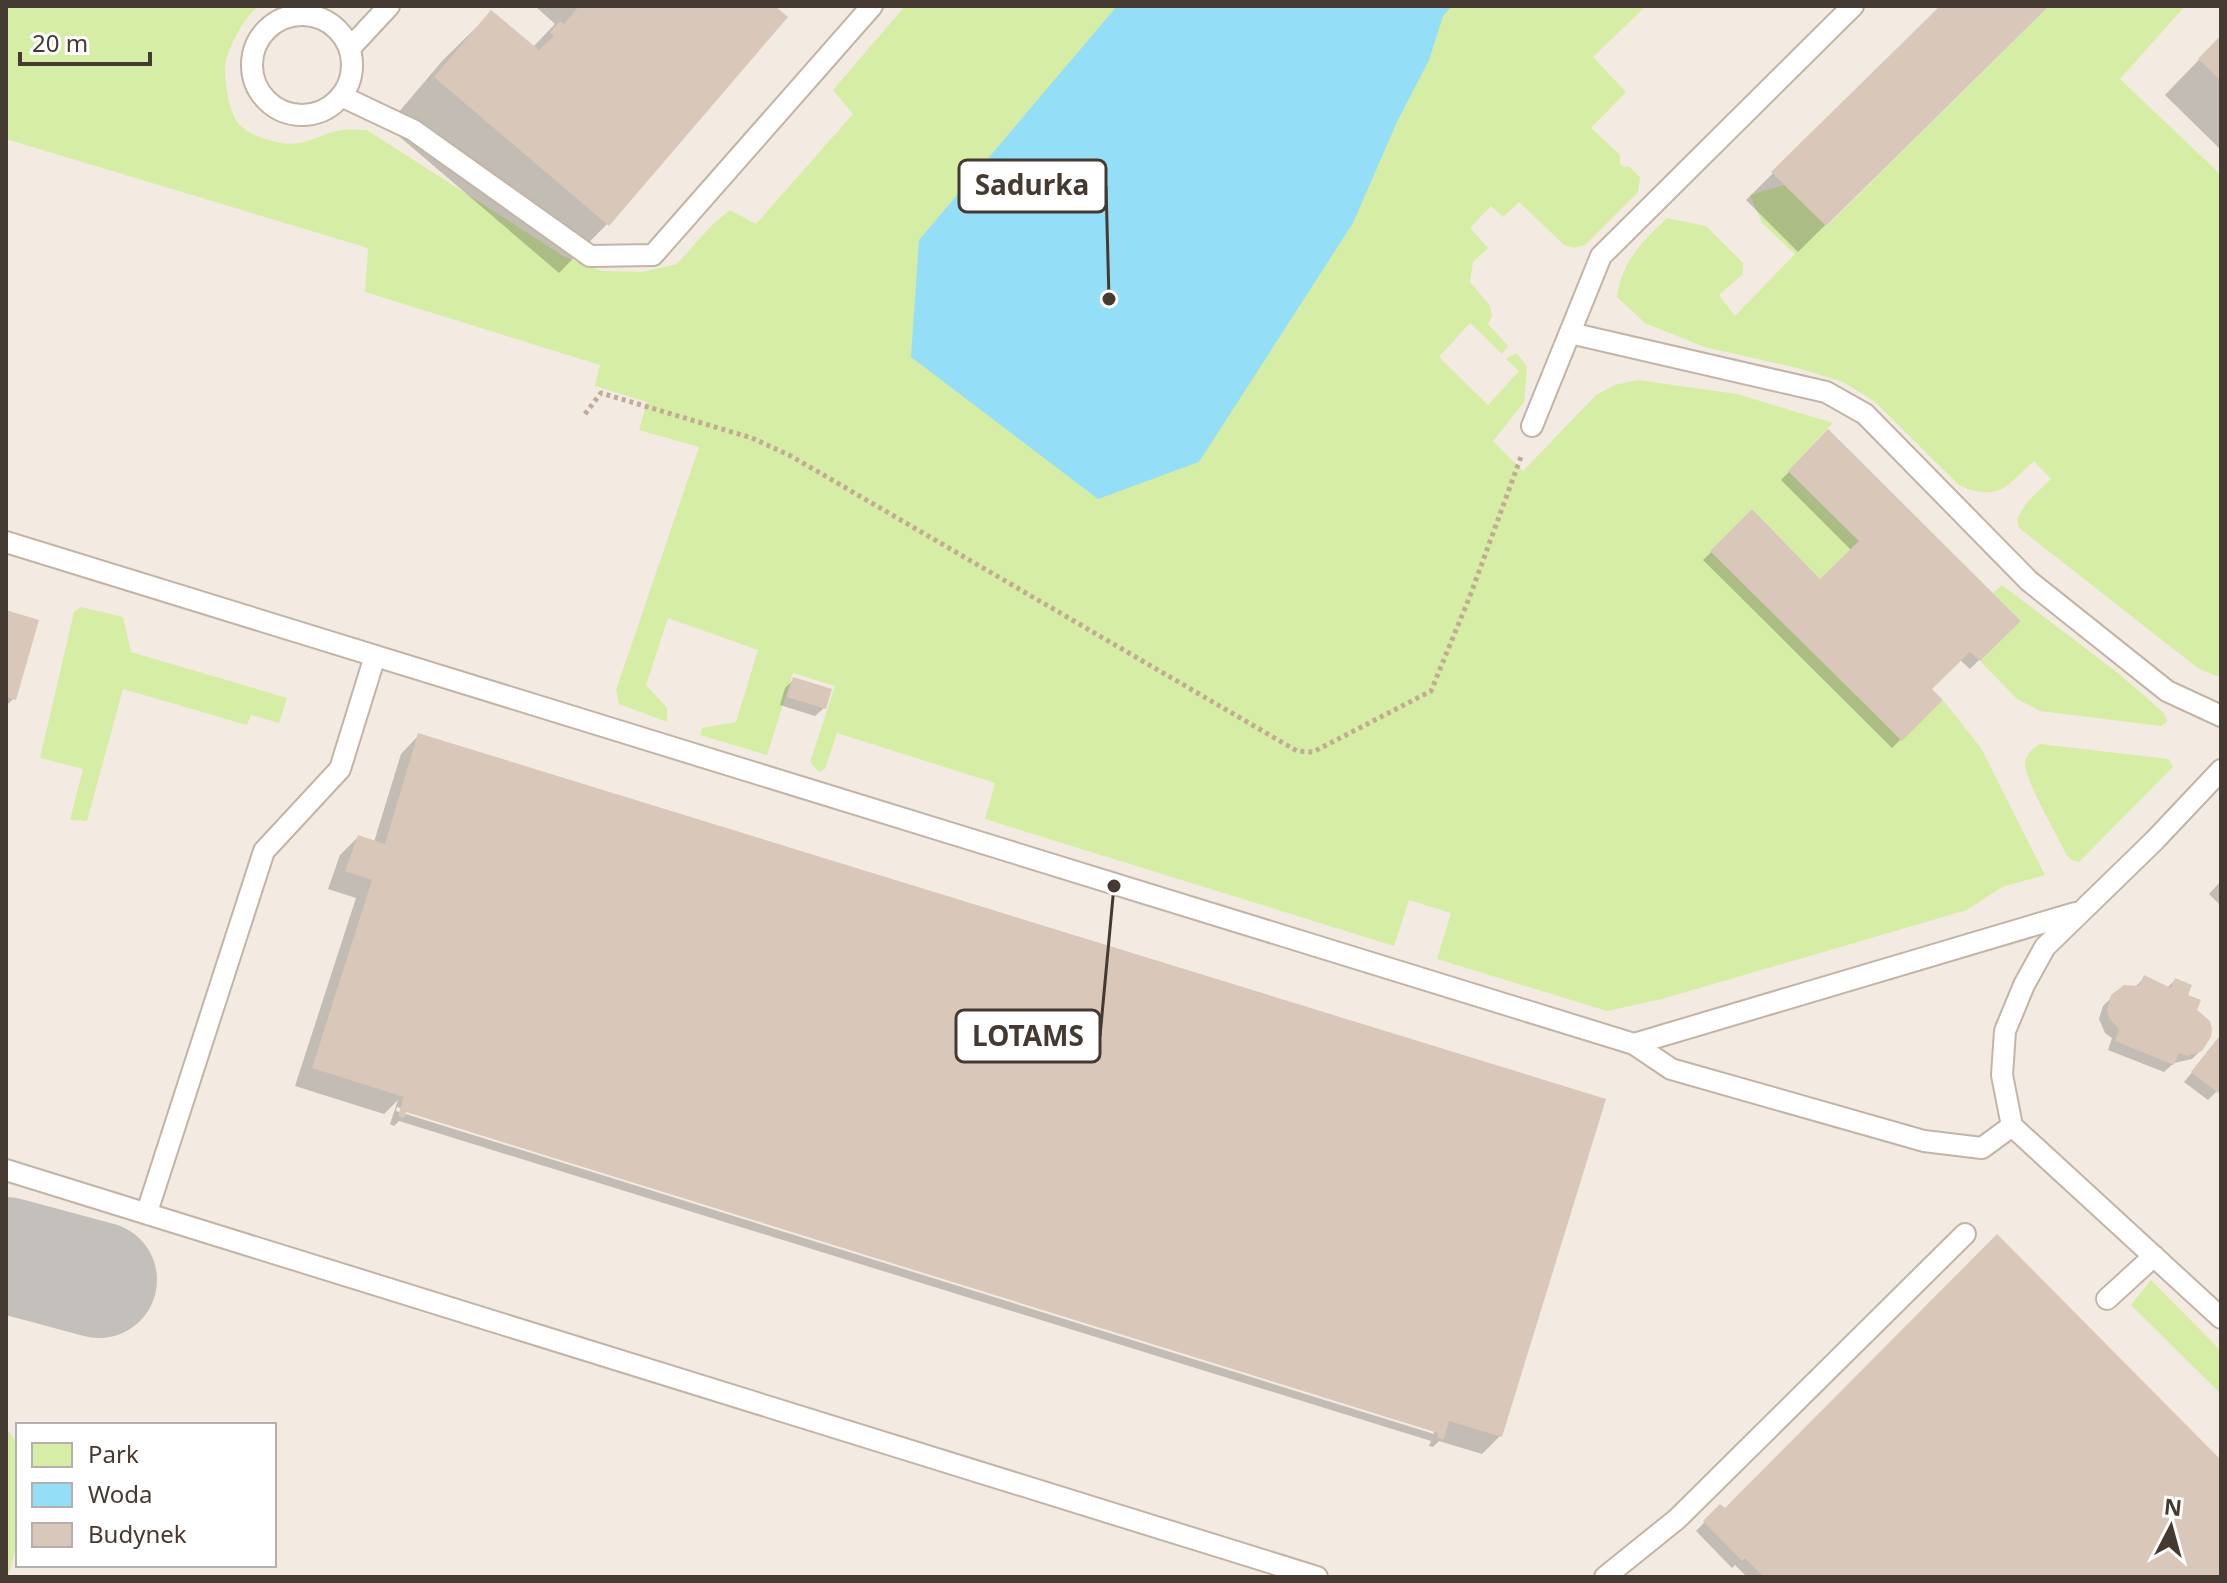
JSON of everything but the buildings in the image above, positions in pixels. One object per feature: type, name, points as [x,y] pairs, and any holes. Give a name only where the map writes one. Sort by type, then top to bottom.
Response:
[{"type":"lane","points":[[350,48],[389,6]]},
{"type":"lane","points":[[341,96],[413,130],[590,256],[653,255],[872,6]]},
{"type":"lane","points":[[1532,426],[1601,256],[1853,6]]},
{"type":"lane","points":[[302,10],[330,22],[350,48],[353,65],[349,82],[329,108],[313,114],[296,115],[279,110],[256,88],[252,55],[258,40],[275,22],[302,10]]},
{"type":"lane","points":[[1570,333],[1826,392],[1865,414],[2029,581],[2167,691],[2221,716]]},
{"type":"lane","points":[[6,542],[1634,1044],[1671,1069],[1924,1141],[1982,1148],[2012,1126]]},
{"type":"lane","points":[[147,1212],[264,851],[340,769],[375,656]]},
{"type":"lane","points":[[2221,770],[2155,840],[2045,947],[2024,985],[2005,1031],[2002,1075],[2012,1126],[2221,1318]]},
{"type":"lane","points":[[1634,1044],[2079,912]]},
{"type":"lane","points":[[6,1170],[1317,1577]]},
{"type":"lane","points":[[1605,1577],[1677,1519],[1965,1234]]},
{"type":"lane","points":[[2107,1299],[2154,1256]]},
{"type":"path","points":[[585,414],[601,393],[752,438],[791,456],[1297,751],[1313,752],[1431,691],[1470,596],[1532,426]]},
{"type":"green space","points":[[6,6],[260,6],[237,34],[225,69],[232,112],[246,130],[261,138],[294,144],[342,130],[367,130],[565,257],[602,271],[642,272],[677,264],[730,210],[756,224],[853,114],[833,90],[905,6],[1646,6],[1593,57],[1626,92],[1591,128],[1620,155],[1620,164],[1629,166],[1640,177],[1638,192],[1585,245],[1574,248],[1564,245],[1519,202],[1503,217],[1491,206],[1470,228],[1488,248],[1473,262],[1470,282],[1490,306],[1492,316],[1488,324],[1508,346],[1502,354],[1470,323],[1439,357],[1488,405],[1519,371],[1506,359],[1516,353],[1527,366],[1524,402],[1493,441],[1523,471],[1596,395],[1615,385],[1638,380],[1737,394],[1833,423],[1788,471],[1859,541],[1820,579],[1752,509],[1710,551],[1902,740],[1943,700],[1981,748],[2045,875],[2002,887],[1967,910],[1662,999],[1607,1011],[1437,959],[1451,913],[1409,900],[1394,946],[985,819],[995,783],[837,733],[825,769],[819,772],[810,762],[835,686],[793,673],[767,755],[700,735],[702,728],[736,722],[758,650],[668,618],[646,685],[667,708],[667,722],[619,704],[616,690],[699,447],[639,430],[647,402],[595,386],[600,365],[365,292],[368,248],[6,139]]},
{"type":"green space","points":[[2049,6],[2185,6],[2120,79],[2221,175],[2221,678],[2199,669],[2019,528],[2017,519],[2027,502],[2051,479],[2034,461],[2009,484],[1994,492],[1974,491],[1960,486],[1874,401],[1843,382],[1798,368],[1704,347],[1645,323],[1617,297],[1628,263],[1667,218],[1706,226],[1743,263],[1743,274],[1719,295],[1735,316],[1795,254],[1762,223],[1750,195],[1784,185],[1827,226]]},
{"type":"green space","points":[[2002,585],[2118,673],[2164,713],[2167,722],[2161,726],[2040,711],[2017,699],[1980,661],[2021,621],[1993,593]]},
{"type":"green space","points":[[81,607],[123,617],[131,652],[287,698],[279,723],[251,715],[247,725],[123,689],[87,821],[70,820],[83,769],[40,758],[74,612]]},
{"type":"green space","points":[[2040,744],[2169,759],[2173,767],[2079,862],[2071,860],[2066,854],[2026,772],[2027,757]]},
{"type":"green space","points":[[2151,1280],[2221,1351],[2221,1394],[2131,1305]]},
{"type":"green space","points":[[6,1428],[16,1441],[16,1547],[6,1577]]},
{"type":"water","points":[[1117,6],[1452,6],[1443,16],[1429,60],[1397,122],[1353,223],[1199,462],[1098,499],[911,357],[919,240]]},
{"type":"taxiway","points":[[6,1255],[99,1280]]},
{"type":"place","name":"Sadurka","points":[[1109,299]]},
{"type":"place","name":"LOTAMS","points":[[1114,886]]}]
